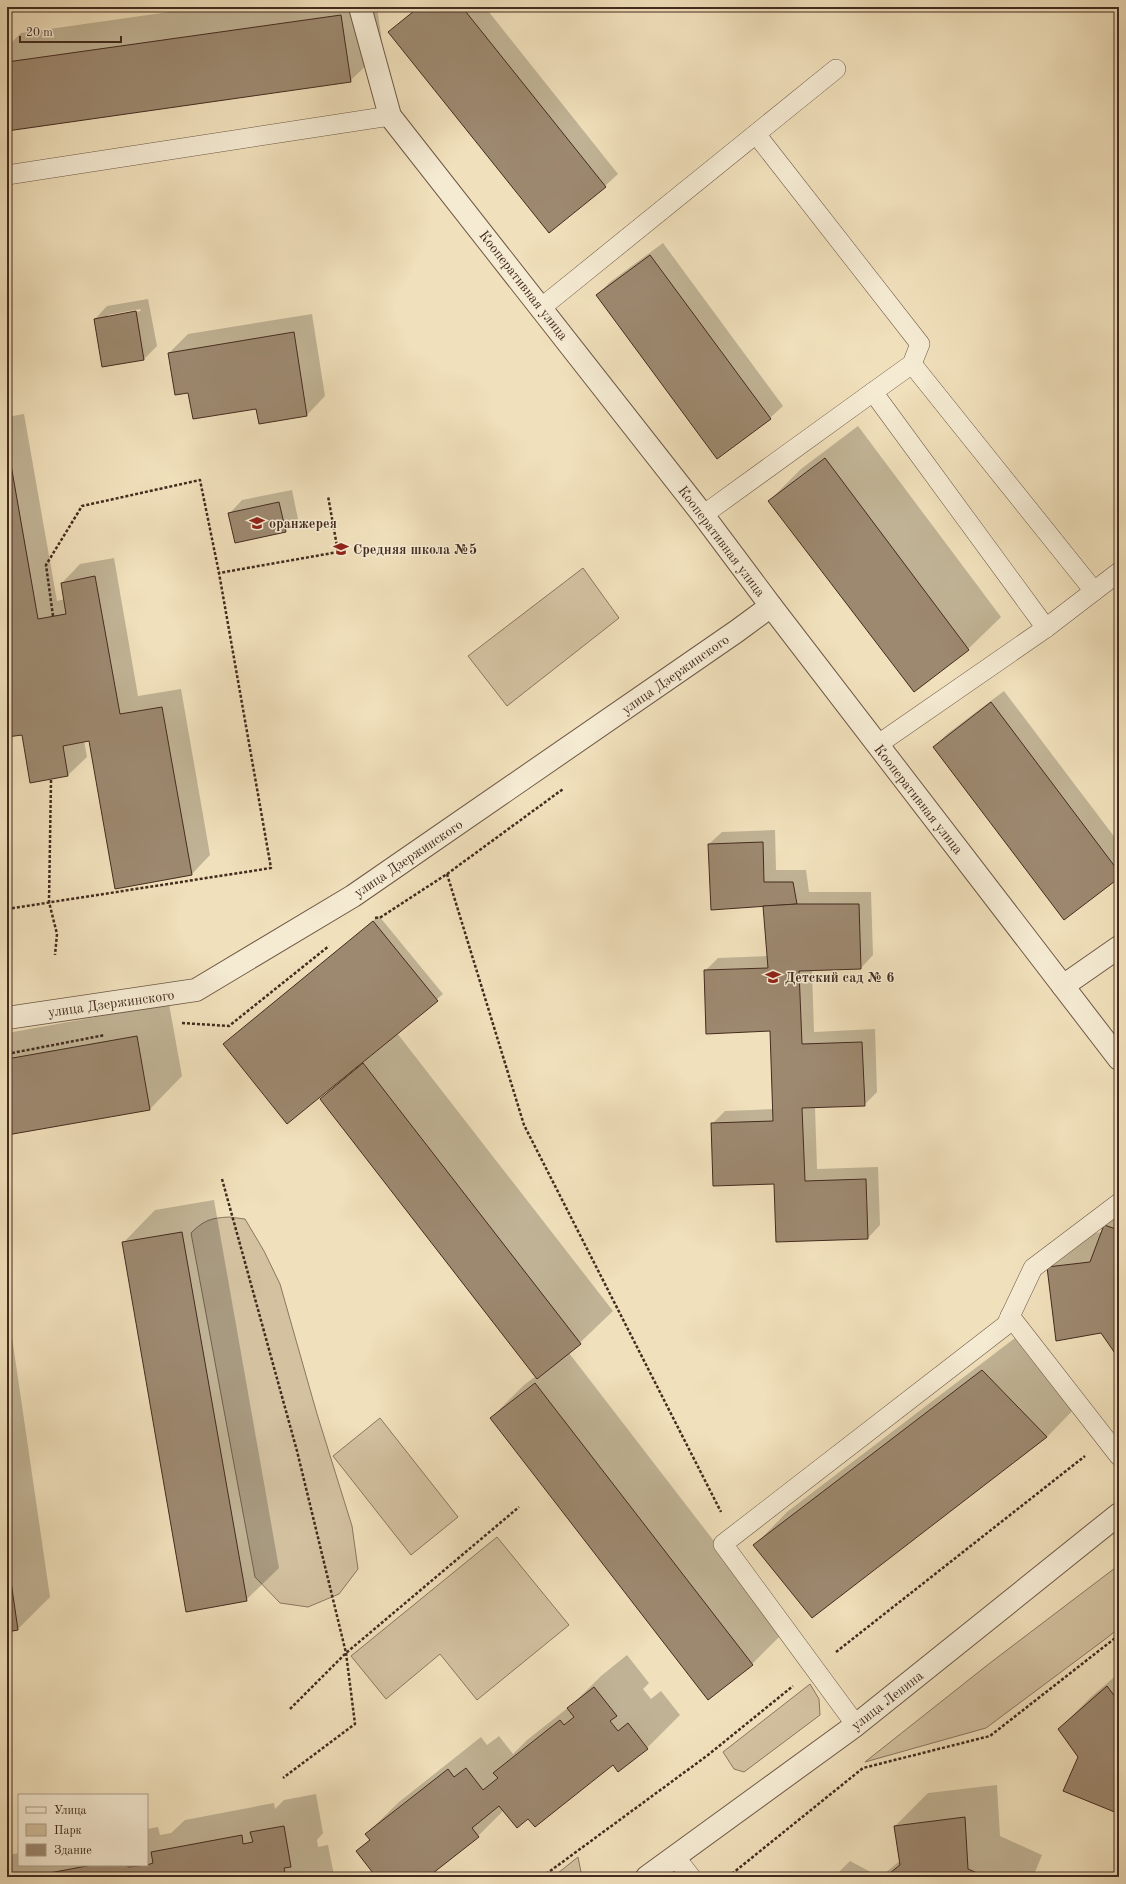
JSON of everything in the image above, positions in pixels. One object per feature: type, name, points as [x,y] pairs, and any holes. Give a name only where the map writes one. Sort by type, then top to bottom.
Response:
[{"type":"street","name":"Кооперативная улица","points":[[360,7],[390,116],[542,307],[703,515],[771,606],[1119,1059]]},
{"type":"street","name":"улица Дзержинского","points":[[7,1018],[196,990],[353,896],[737,632],[771,606]]},
{"type":"street","points":[[1063,986],[1119,947]]},
{"type":"street","name":"улица Ленина","points":[[647,1877],[676,1858],[856,1725],[1119,1514]]},
{"type":"lane","points":[[542,307],[836,69]]},
{"type":"lane","points":[[7,175],[390,116]]},
{"type":"lane","points":[[703,515],[912,364],[920,344],[756,134]]},
{"type":"lane","points":[[912,364],[1094,591]]},
{"type":"lane","points":[[873,392],[1046,628]]},
{"type":"lane","points":[[878,745],[1046,628],[1119,572]]},
{"type":"lane","points":[[856,1725],[723,1544],[1006,1325],[1033,1268],[1119,1203]]},
{"type":"lane","points":[[1010,1316],[1119,1456]]},
{"type":"lane","points":[[676,1858],[691,1877]]},
{"type":"path","points":[[7,909],[271,868],[219,573],[200,480],[82,506],[46,565],[53,616]]},
{"type":"path","points":[[219,573],[338,552],[328,496]]},
{"type":"path","points":[[50,780],[49,902],[57,934],[55,955]]},
{"type":"path","points":[[447,874],[524,1125],[733,1536]]},
{"type":"path","points":[[222,1178],[297,1451],[346,1653],[355,1724],[283,1778]]},
{"type":"path","points":[[290,1709],[346,1653],[519,1507]]},
{"type":"path","points":[[728,1877],[863,1768],[990,1736],[1119,1635]]},
{"type":"green space","points":[[583,568],[619,618],[507,706],[468,656]]},
{"type":"green space","points":[[229,1217],[245,1219],[264,1251],[280,1284],[317,1414],[352,1526],[358,1569],[339,1594],[308,1607],[280,1603],[255,1577],[191,1233],[208,1220]]},
{"type":"green space","points":[[380,1418],[458,1517],[411,1555],[333,1456]]},
{"type":"green space","points":[[497,1537],[569,1625],[477,1700],[440,1654],[386,1699],[351,1656]]},
{"type":"green space","points":[[1119,1565],[1119,1628],[1108,1637],[986,1728],[865,1762],[990,1663]]},
{"type":"green space","points":[[810,1684],[819,1699],[820,1715],[744,1772],[734,1769],[723,1752]]},
{"type":"green space","points":[[578,1857],[582,1877],[553,1877]]},
{"type":"building","points":[[419,7],[462,7],[606,187],[549,233],[388,32]]},
{"type":"building","points":[[341,15],[351,82],[7,131],[7,62]]},
{"type":"building","points":[[650,255],[771,419],[717,459],[596,295]]},
{"type":"building","points":[[136,311],[144,360],[102,367],[94,319]]},
{"type":"building","points":[[294,332],[307,416],[259,424],[256,409],[193,419],[188,393],[175,395],[168,353]]},
{"type":"building","points":[[7,442],[38,619],[66,614],[61,583],[95,576],[120,714],[162,707],[192,875],[115,889],[89,741],[63,746],[68,776],[30,783],[22,735],[7,737]]},
{"type":"building","points":[[825,458],[969,650],[914,692],[768,501]]},
{"type":"building","name":"оранжерея","points":[[279,502],[286,532],[235,543],[228,513]]},
{"type":"building","points":[[991,702],[1119,872],[1119,878],[1064,920],[933,747]]},
{"type":"building","points":[[763,842],[764,882],[793,882],[797,904],[711,910],[708,844]]},
{"type":"building","name":"Детский сад № 6","points":[[797,904],[859,904],[861,969],[799,971],[802,1044],[862,1042],[865,1106],[802,1108],[805,1181],[866,1179],[868,1239],[776,1242],[774,1184],[713,1186],[711,1123],[773,1121],[770,1031],[706,1034],[704,970],[768,968],[763,906]]},
{"type":"building","points":[[373,921],[438,1001],[287,1124],[223,1044]]},
{"type":"building","points":[[137,1036],[150,1110],[7,1135],[7,1059]]},
{"type":"building","points":[[363,1063],[581,1344],[537,1379],[320,1099]]},
{"type":"building","points":[[1104,1225],[1119,1230],[1119,1359],[1101,1333],[1056,1341],[1047,1267],[1090,1262]]},
{"type":"building","points":[[182,1232],[247,1601],[186,1612],[122,1242]]},
{"type":"building","points":[[982,1370],[1047,1437],[812,1618],[753,1545]]},
{"type":"building","points":[[535,1383],[753,1665],[708,1700],[490,1418]]},
{"type":"building","points":[[7,1554],[18,1630],[7,1632]]},
{"type":"building","points":[[1107,1686],[1119,1702],[1119,1810],[1117,1813],[1063,1791],[1078,1757],[1058,1729]]},
{"type":"building","points":[[594,1687],[617,1716],[610,1721],[618,1731],[628,1723],[648,1749],[618,1772],[613,1765],[535,1827],[528,1819],[517,1828],[499,1806],[472,1828],[479,1837],[428,1877],[376,1877],[356,1851],[370,1840],[365,1834],[448,1769],[454,1777],[466,1768],[483,1790],[498,1778],[493,1773],[560,1720],[564,1725],[574,1717],[567,1708]]},
{"type":"building","points":[[965,1817],[968,1869],[986,1877],[885,1877],[900,1865],[894,1826]]},
{"type":"building","points":[[284,1826],[291,1867],[284,1868],[286,1877],[28,1877],[87,1866],[148,1866],[153,1863],[151,1852],[242,1835],[243,1844],[253,1842],[250,1832]]},
{"type":"place","name":"оранжерея","points":[[257,523]]},
{"type":"place","name":"Средняя школа №5","points":[[341,549]]},
{"type":"place","name":"Детский сад № 6","points":[[773,977]]}]
